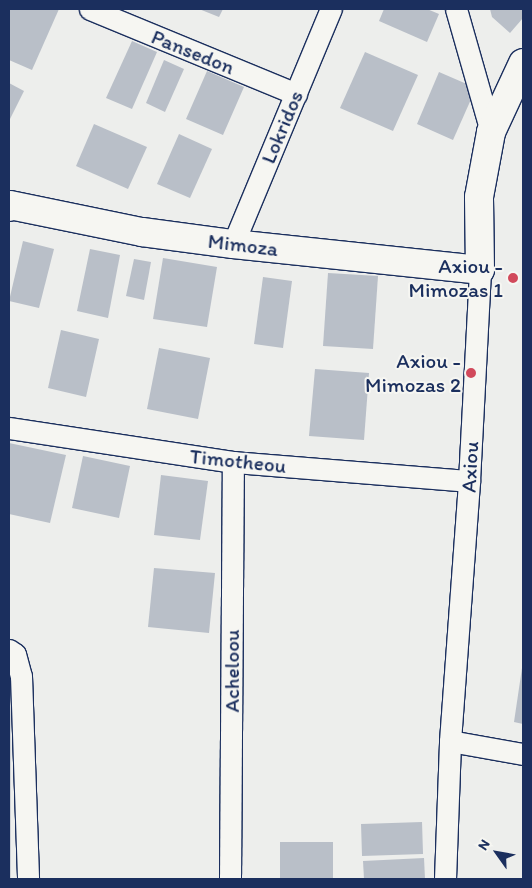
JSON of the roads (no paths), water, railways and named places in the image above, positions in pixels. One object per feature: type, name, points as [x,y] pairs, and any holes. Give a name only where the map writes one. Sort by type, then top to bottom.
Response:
[{"type":"street","name":"Lokridos","points":[[232,244],[332,9]]},
{"type":"street","points":[[456,9],[491,132]]},
{"type":"street","name":"Pansedon","points":[[102,11],[296,94]]},
{"type":"street","name":"Axiou","points":[[445,879],[450,741],[469,481],[480,270],[479,197],[491,132],[523,63]]},
{"type":"street","name":"Mimoza","points":[[9,206],[142,232],[232,244],[480,270]]},
{"type":"street","name":"Timotheou","points":[[9,428],[233,462],[469,481]]},
{"type":"street","name":"Acheloou","points":[[230,879],[233,462]]},
{"type":"street","points":[[9,650],[15,654],[21,676],[28,879]]},
{"type":"street","points":[[450,741],[523,754]]},
{"type":"place","name":"Axiou - Mimozas 1","points":[[513,278]]},
{"type":"place","name":"Axiou - Mimozas 2","points":[[471,373]]}]
